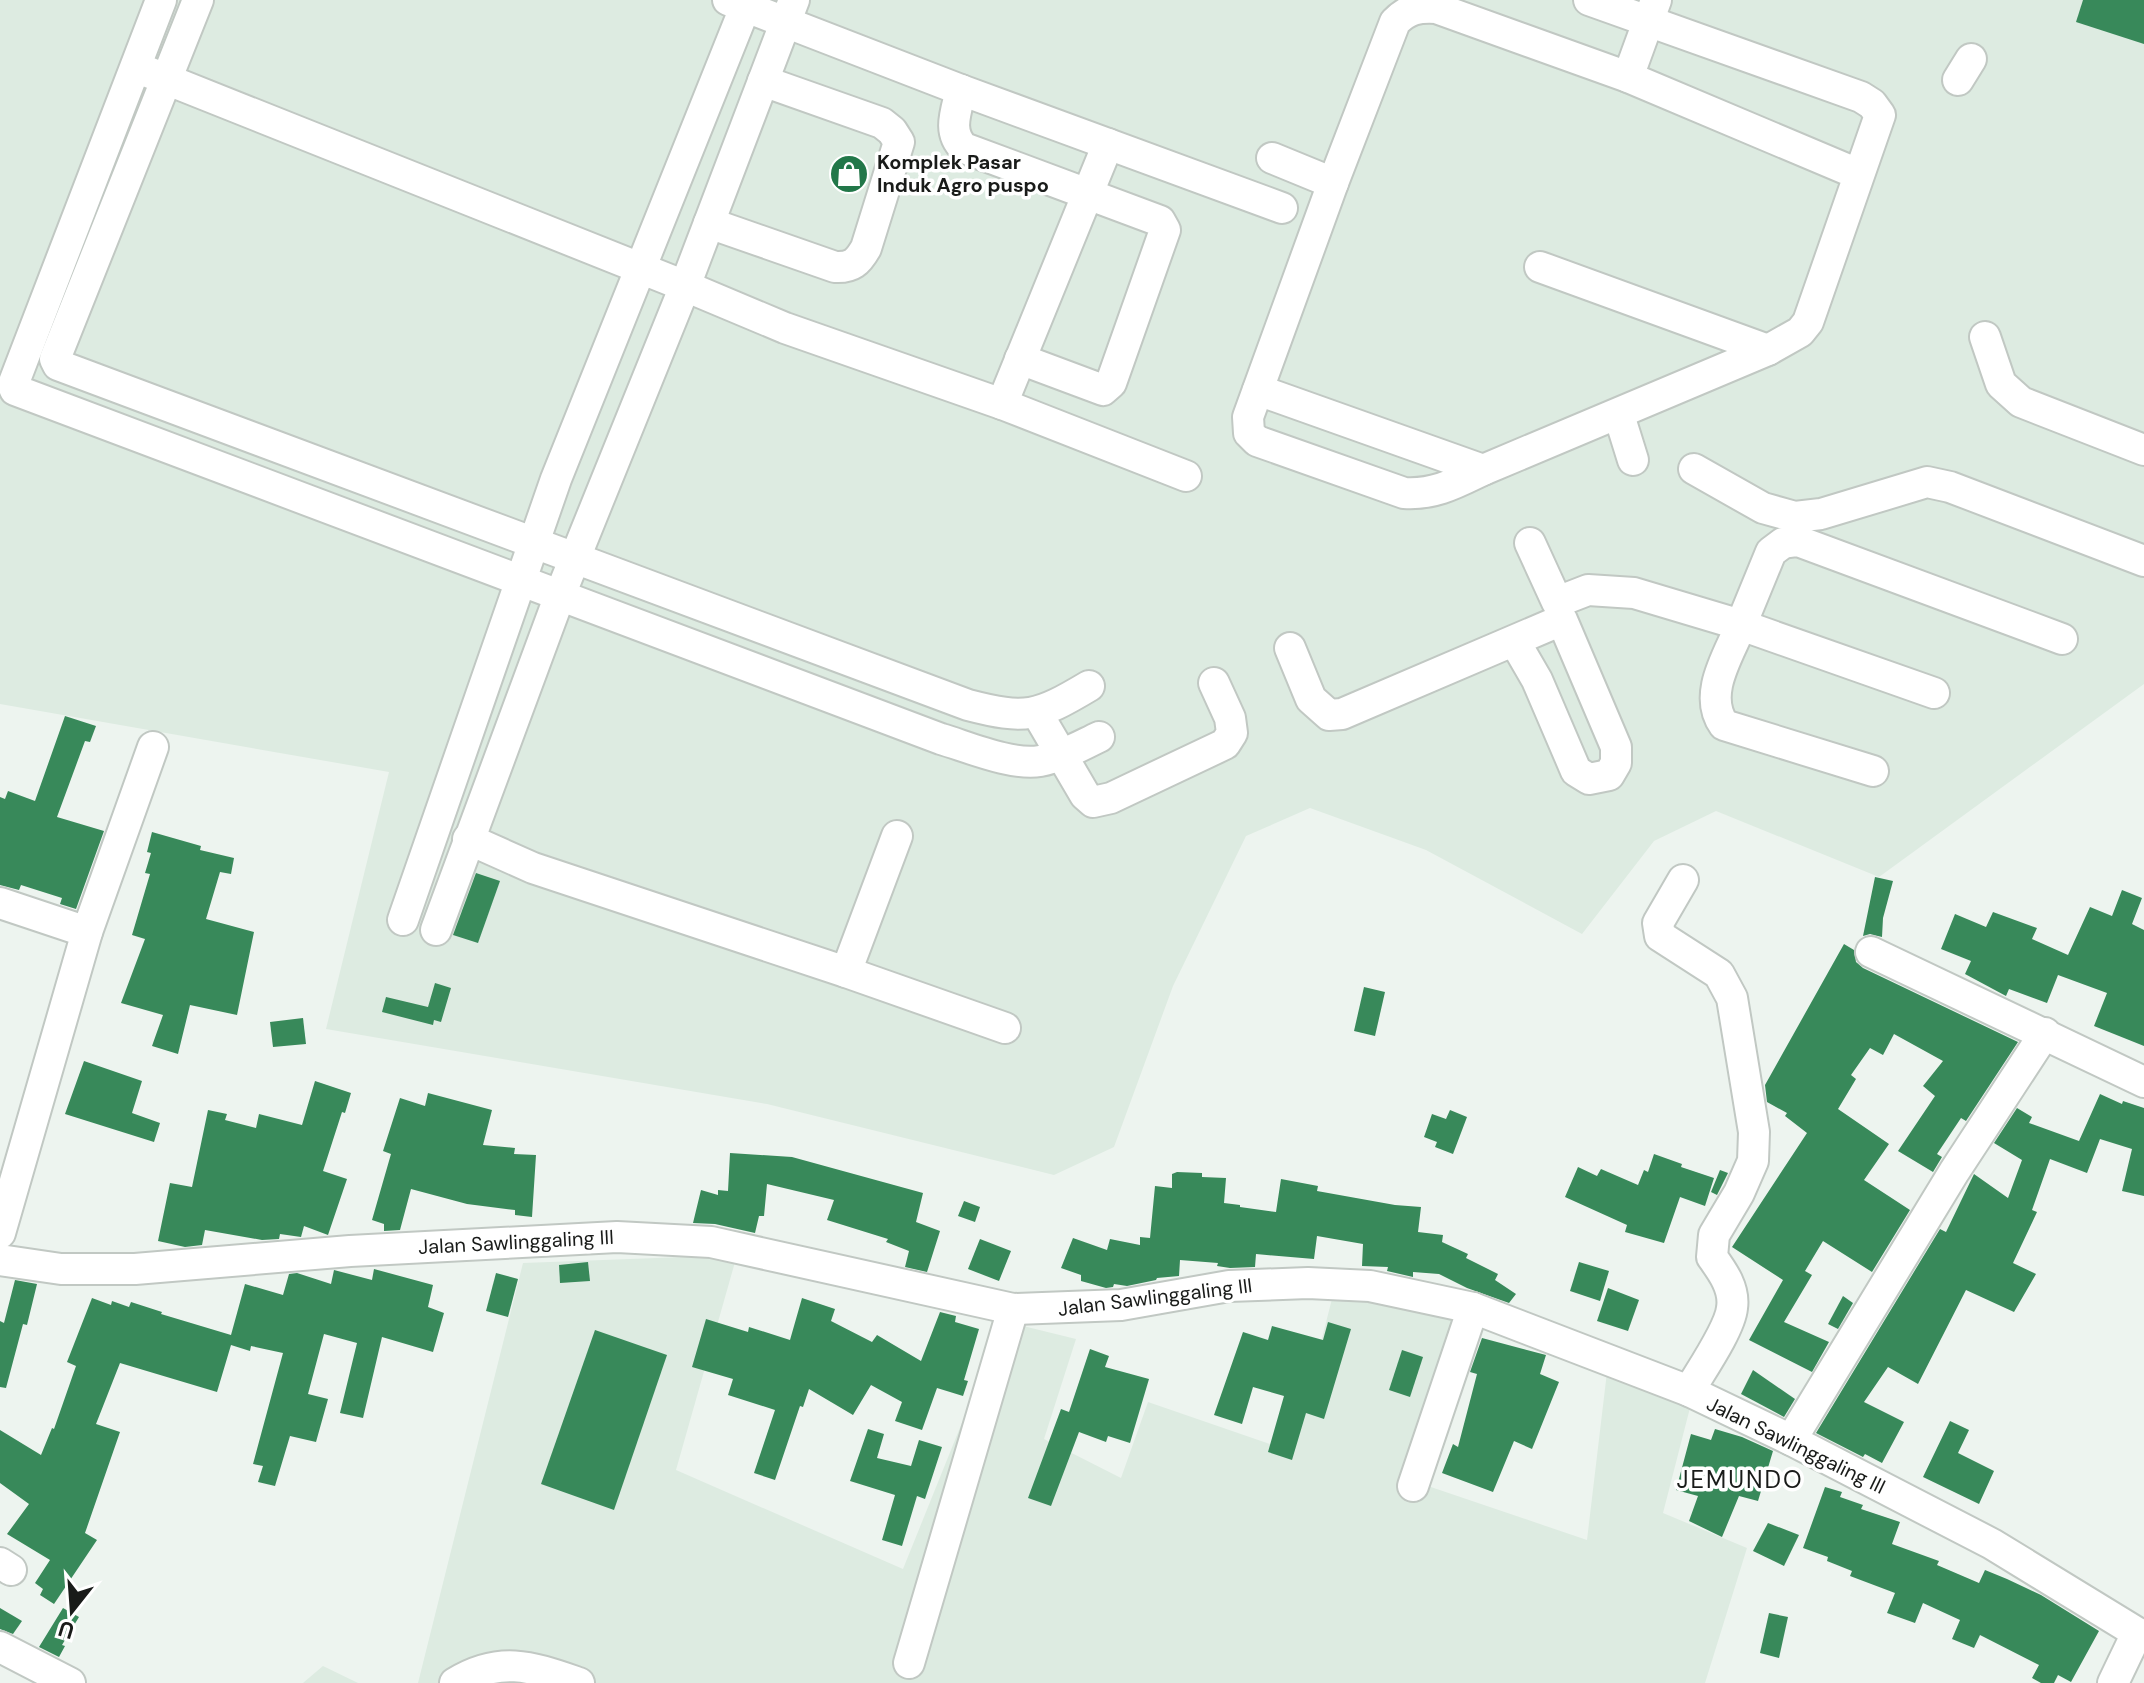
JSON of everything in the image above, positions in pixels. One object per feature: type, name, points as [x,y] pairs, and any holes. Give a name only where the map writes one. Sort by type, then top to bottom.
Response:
[{"type":"street","points":[[161,0],[14,388],[941,739],[1003,757],[1037,762],[1061,755],[1099,737]]},
{"type":"street","points":[[198,0],[56,362],[62,367],[968,705],[1008,715],[1037,713],[1052,708],[1089,686]]},
{"type":"street","points":[[1589,0],[1652,11],[1861,97],[1872,104],[1880,115],[1808,322],[1800,332],[1768,350],[1444,489],[1425,494],[1404,493],[1257,441],[1249,433],[1248,417],[1395,22],[1408,6],[1436,8],[1628,77],[1858,174]]},
{"type":"street","points":[[403,920],[533,541],[741,2],[789,11],[961,90],[1282,208]]},
{"type":"street","points":[[436,930],[560,595],[685,286],[789,11]]},
{"type":"street","points":[[1628,77],[1652,11]]},
{"type":"street","points":[[135,67],[785,328],[1002,404],[1186,476]]},
{"type":"street","points":[[709,223],[835,267],[846,268],[858,261],[866,248],[899,142],[882,123],[763,81]]},
{"type":"street","points":[[961,90],[953,128],[955,139],[964,148],[1160,221],[1165,230],[1111,383],[1103,390],[1097,390],[1020,359]]},
{"type":"street","points":[[1002,404],[1108,144]]},
{"type":"street","points":[[1272,158],[1333,183]]},
{"type":"street","points":[[1540,267],[1768,350]]},
{"type":"street","points":[[1985,337],[2001,384],[2021,402],[2144,450]]},
{"type":"street","points":[[1258,390],[1483,470]]},
{"type":"street","points":[[1619,415],[1633,460]]},
{"type":"street","points":[[1694,469],[1763,508],[1795,517],[1821,514],[1927,482],[1939,484],[2144,561]]},
{"type":"street","points":[[1873,771],[1724,725],[1716,713],[1716,688],[1771,552],[1783,543],[1798,541],[2062,639]]},
{"type":"street","points":[[1522,654],[1576,771],[1589,779],[1609,775],[1616,763],[1616,747],[1530,543]]},
{"type":"street","points":[[1290,648],[1311,699],[1329,715],[1342,714],[1522,654],[1564,622],[1588,590],[1634,593],[1741,625],[1934,693]]},
{"type":"street","points":[[1037,713],[1085,795],[1093,802],[1111,798],[1225,744],[1232,733],[1230,718],[1214,683]]},
{"type":"street","points":[[0,1233],[87,932],[153,747]]},
{"type":"street","points":[[846,972],[897,836]]},
{"type":"street","points":[[468,839],[533,868],[1005,1028]]},
{"type":"street","points":[[1683,880],[1658,923],[1660,936],[1719,974],[1732,998],[1754,1132],[1753,1161],[1739,1193],[1714,1235],[1712,1257],[1727,1279],[1732,1308],[1720,1337],[1689,1391]]},
{"type":"street","points":[[0,903],[87,932]]},
{"type":"street","points":[[1871,952],[2144,1082]]},
{"type":"street","points":[[1791,1440],[1954,1172],[2045,1033]]},
{"type":"street","name":"Jalan Sawlinggaling III","points":[[0,1260],[61,1269],[135,1269],[350,1251],[617,1237],[711,1242],[814,1263],[961,1300],[1013,1309],[1121,1305],[1229,1286],[1308,1283],[1370,1286],[1473,1308],[1689,1391],[1992,1544],[2141,1635]]},
{"type":"street","points":[[1413,1486],[1473,1308]]},
{"type":"street","points":[[909,1663],[1013,1309]]},
{"type":"street","points":[[2113,1683],[2141,1635]]},
{"type":"street","points":[[0,1647],[70,1683]]},
{"type":"street","points":[[455,1683],[496,1665],[535,1668],[579,1683]]},
{"type":"shaded area","points":[[0,0],[2144,0],[2144,684],[1879,877],[1716,811],[1654,841],[1582,934],[1426,850],[1310,808],[1246,836],[1173,986],[1114,1147],[1054,1175],[767,1104],[326,1029],[389,772],[0,704]]},
{"type":"shaded area","points":[[737,1255],[676,1470],[903,1569],[1003,1321],[1076,1339],[1044,1439],[1121,1478],[1148,1402],[1293,1452],[1334,1291],[1470,1324],[1422,1484],[1587,1540],[1607,1372],[1691,1404],[1663,1513],[1747,1548],[1705,1683],[418,1683],[523,1263]]},
{"type":"shaded area","points":[[323,1666],[358,1683],[303,1683]]},
{"type":"building","points":[[2083,0],[2144,0],[2144,44],[2076,22]]},
{"type":"building","points":[[65,716],[96,726],[90,742],[85,741],[57,817],[104,831],[76,909],[60,904],[62,898],[21,885],[19,890],[0,885],[0,797],[5,799],[8,791],[35,801]]},
{"type":"building","points":[[152,832],[201,846],[200,850],[234,858],[231,874],[220,872],[206,919],[254,932],[237,1015],[190,1005],[178,1054],[152,1046],[163,1015],[121,1003],[145,939],[132,935],[150,874],[145,873],[151,853],[147,852]]},
{"type":"building","points":[[476,873],[500,881],[478,943],[453,935]]},
{"type":"building","points":[[1875,877],[1893,881],[1883,918],[1882,937],[1863,936]]},
{"type":"building","points":[[2122,890],[2142,898],[2132,924],[2144,930],[2144,1046],[2094,1026],[2107,993],[2058,975],[2047,1003],[2009,989],[2006,996],[1965,974],[1971,961],[1941,949],[1955,914],[1986,927],[1993,912],[2037,928],[2032,939],[2068,955],[2090,907],[2112,916]]},
{"type":"building","points":[[1844,944],[1854,950],[1856,962],[1863,968],[2018,1042],[1966,1121],[1961,1118],[1937,1154],[1942,1157],[1933,1172],[1898,1151],[1935,1096],[1923,1086],[1943,1061],[1894,1034],[1883,1055],[1870,1048],[1851,1075],[1856,1079],[1838,1109],[1889,1144],[1864,1180],[1910,1210],[1872,1272],[1823,1241],[1805,1271],[1812,1275],[1784,1322],[1829,1342],[1812,1372],[1749,1340],[1783,1280],[1732,1247],[1807,1133],[1785,1116],[1787,1113],[1767,1102],[1765,1085]]},
{"type":"building","points":[[435,983],[451,988],[441,1022],[434,1020],[433,1025],[382,1012],[386,997],[428,1007]]},
{"type":"building","points":[[1364,987],[1385,992],[1375,1036],[1354,1031]]},
{"type":"building","points":[[303,1018],[306,1044],[273,1047],[270,1022]]},
{"type":"building","points":[[84,1061],[142,1081],[132,1113],[160,1123],[154,1142],[65,1114]]},
{"type":"building","points":[[315,1081],[351,1093],[323,1171],[347,1179],[328,1235],[304,1226],[301,1237],[280,1234],[279,1239],[262,1240],[205,1230],[202,1245],[185,1247],[158,1241],[170,1183],[192,1187],[208,1110],[227,1114],[225,1120],[256,1128],[259,1114],[302,1125]]},
{"type":"building","points":[[428,1093],[492,1110],[483,1145],[515,1148],[514,1154],[536,1155],[532,1217],[515,1215],[515,1210],[467,1204],[411,1189],[400,1230],[384,1231],[384,1224],[372,1220],[391,1154],[383,1151],[400,1098],[425,1106]]},
{"type":"building","points":[[2100,1094],[2122,1104],[2123,1101],[2144,1108],[2144,1196],[2122,1191],[2132,1149],[2100,1139],[2087,1173],[2050,1159],[2032,1210],[2037,1212],[2013,1263],[2036,1274],[2014,1312],[1966,1290],[1918,1384],[1888,1367],[1864,1402],[1904,1422],[1882,1463],[1865,1454],[1863,1457],[1816,1433],[1940,1229],[1946,1232],[1974,1174],[2008,1198],[2022,1160],[1994,1143],[2017,1108],[2032,1117],[2029,1123],[2079,1141]]},
{"type":"building","points":[[1450,1110],[1467,1117],[1453,1154],[1435,1147],[1437,1142],[1424,1137],[1432,1114],[1446,1119]]},
{"type":"building","points":[[730,1153],[792,1157],[923,1193],[916,1222],[940,1231],[927,1272],[905,1267],[909,1251],[886,1242],[888,1239],[827,1220],[834,1200],[767,1184],[764,1216],[759,1216],[755,1233],[715,1224],[693,1223],[701,1190],[718,1195],[718,1190],[728,1191]]},
{"type":"building","points":[[1654,1154],[1714,1178],[1705,1206],[1680,1197],[1664,1243],[1625,1232],[1627,1225],[1565,1197],[1578,1167],[1597,1176],[1601,1169],[1638,1185],[1644,1170],[1648,1172]]},
{"type":"building","points":[[1720,1170],[1728,1173],[1717,1195],[1711,1192]]},
{"type":"building","points":[[1172,1174],[1226,1178],[1224,1203],[1240,1207],[1276,1212],[1281,1179],[1318,1186],[1317,1191],[1421,1207],[1418,1232],[1443,1235],[1442,1242],[1468,1254],[1466,1258],[1498,1274],[1495,1280],[1516,1294],[1509,1303],[1439,1274],[1413,1272],[1413,1277],[1387,1271],[1388,1267],[1362,1266],[1363,1244],[1317,1236],[1314,1259],[1256,1254],[1255,1267],[1230,1268],[1217,1266],[1218,1263],[1180,1260],[1179,1276],[1127,1286],[1114,1284],[1106,1288],[1081,1281],[1081,1275],[1061,1268],[1073,1238],[1107,1250],[1110,1239],[1140,1245],[1140,1237],[1150,1238],[1155,1186],[1172,1188]]},
{"type":"building","points":[[964,1201],[980,1207],[975,1222],[958,1216]]},
{"type":"building","points":[[980,1239],[1011,1251],[999,1281],[968,1269]]},
{"type":"building","points":[[588,1262],[590,1281],[560,1283],[559,1265]]},
{"type":"building","points":[[1579,1262],[1609,1271],[1600,1301],[1570,1291]]},
{"type":"building","points":[[374,1269],[433,1285],[428,1307],[444,1313],[433,1352],[382,1337],[363,1418],[340,1413],[357,1343],[324,1334],[308,1394],[328,1399],[316,1442],[290,1436],[275,1486],[258,1482],[263,1466],[253,1464],[283,1353],[251,1346],[250,1351],[231,1345],[217,1392],[120,1363],[96,1424],[120,1432],[85,1533],[97,1540],[54,1604],[40,1595],[43,1589],[35,1583],[50,1560],[7,1534],[29,1504],[0,1483],[0,1430],[41,1455],[54,1429],[76,1366],[67,1362],[92,1298],[129,1307],[131,1302],[231,1335],[245,1284],[283,1295],[289,1274],[297,1273],[331,1284],[334,1270],[372,1280]]},
{"type":"building","points":[[496,1273],[518,1279],[508,1317],[486,1311]]},
{"type":"building","points":[[15,1280],[37,1284],[6,1388],[0,1387],[0,1321],[4,1323]]},
{"type":"building","points":[[1608,1288],[1639,1300],[1628,1331],[1597,1321]]},
{"type":"building","points":[[1843,1296],[1853,1303],[1838,1329],[1828,1324]]},
{"type":"building","points":[[802,1298],[835,1309],[831,1321],[872,1342],[877,1335],[921,1361],[940,1312],[956,1316],[955,1322],[979,1329],[964,1380],[968,1381],[963,1396],[937,1388],[922,1430],[895,1421],[902,1402],[871,1385],[853,1415],[809,1389],[803,1407],[800,1406],[775,1480],[754,1473],[775,1410],[728,1395],[733,1379],[692,1367],[706,1319],[748,1332],[749,1327],[790,1340]]},
{"type":"building","points":[[1328,1322],[1351,1329],[1324,1419],[1306,1413],[1292,1460],[1268,1452],[1284,1396],[1253,1387],[1242,1424],[1214,1415],[1243,1332],[1268,1340],[1272,1326],[1323,1340]]},
{"type":"building","points":[[595,1330],[667,1355],[614,1510],[541,1484]]},
{"type":"building","points":[[1482,1338],[1546,1355],[1540,1374],[1559,1382],[1532,1449],[1514,1441],[1493,1492],[1442,1473],[1453,1444],[1458,1447],[1477,1374],[1470,1372]]},
{"type":"building","points":[[1090,1349],[1109,1356],[1105,1367],[1149,1379],[1130,1443],[1108,1436],[1106,1442],[1079,1432],[1051,1506],[1028,1498],[1061,1409],[1069,1412]]},
{"type":"building","points":[[1402,1350],[1423,1357],[1410,1397],[1389,1390]]},
{"type":"building","points":[[1753,1370],[1795,1399],[1784,1417],[1741,1394]]},
{"type":"building","points":[[1950,1421],[1969,1430],[1958,1453],[1994,1471],[1979,1504],[1923,1477]]},
{"type":"building","points":[[868,1429],[884,1434],[877,1458],[911,1466],[919,1440],[942,1447],[925,1499],[917,1496],[902,1546],[882,1540],[895,1495],[850,1481]]},
{"type":"building","points":[[1715,1429],[1773,1451],[1758,1501],[1739,1496],[1722,1537],[1689,1521],[1698,1496],[1676,1490],[1691,1434],[1711,1440]]},
{"type":"building","points":[[1825,1487],[1842,1492],[1840,1497],[1863,1505],[1861,1509],[1900,1522],[1892,1544],[1939,1561],[1937,1565],[1979,1583],[1985,1570],[2007,1579],[2041,1595],[2099,1631],[2071,1682],[2058,1675],[2054,1683],[2041,1683],[2032,1678],[2039,1665],[1980,1635],[1974,1648],[1952,1639],[1960,1620],[1923,1603],[1915,1623],[1887,1613],[1895,1593],[1850,1576],[1852,1571],[1827,1561],[1828,1557],[1803,1548]]},
{"type":"building","points":[[1768,1523],[1799,1535],[1784,1566],[1753,1551]]},
{"type":"building","points":[[0,1608],[22,1621],[13,1634],[0,1629]]},
{"type":"building","points":[[63,1608],[79,1617],[62,1645],[65,1646],[59,1657],[39,1647]]},
{"type":"building","points":[[1769,1613],[1788,1617],[1779,1658],[1760,1653]]},
{"type":"place","name":"Komplek Pasar Induk Agro puspo","points":[[849,174]]},
{"type":"district","name":"JEMUNDO","points":[[1740,1479]]}]
